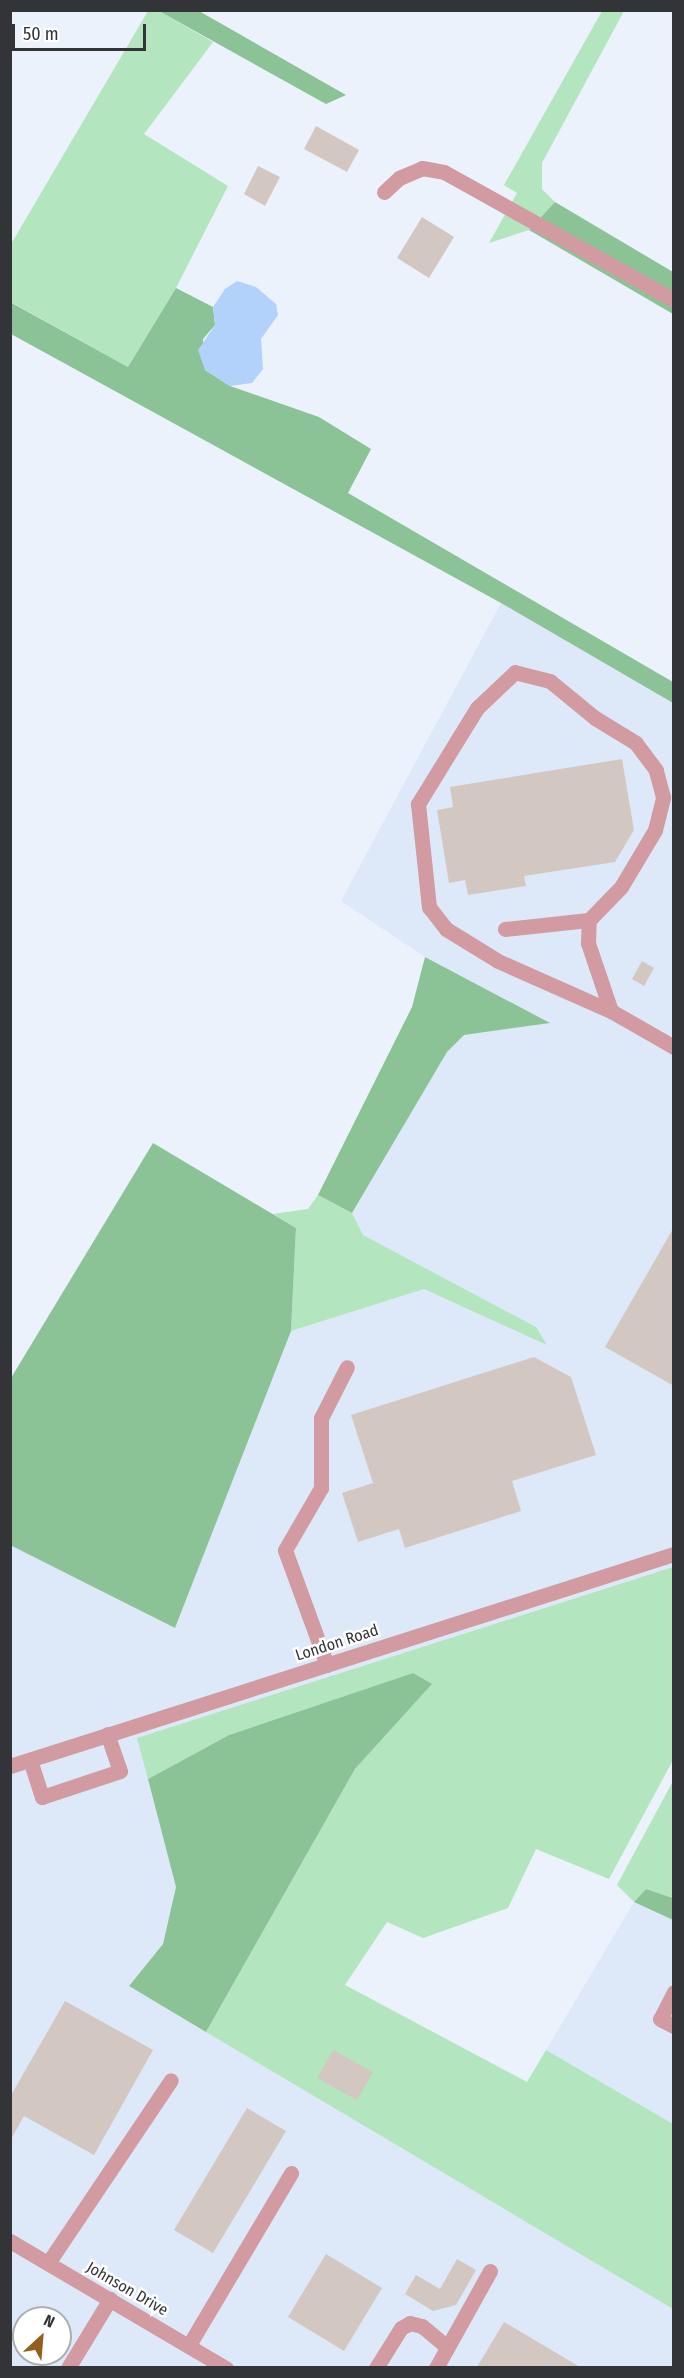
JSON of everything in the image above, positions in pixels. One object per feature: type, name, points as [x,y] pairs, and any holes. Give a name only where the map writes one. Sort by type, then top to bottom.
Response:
[{"type":"street","points":[[384,192],[399,178],[422,168],[444,172],[674,300]]},
{"type":"street","points":[[506,928],[589,920],[621,887],[655,830],[663,797],[656,770],[636,743],[595,718],[550,681],[515,672],[477,708],[418,804],[429,907],[446,929],[498,961],[611,1011],[674,1047]]},
{"type":"street","points":[[589,920],[588,943],[611,1011]]},
{"type":"street","points":[[327,1665],[285,1550],[321,1488],[321,1418],[347,1367]]},
{"type":"street","name":"London Road","points":[[10,1766],[674,1554]]},
{"type":"street","points":[[30,1760],[42,1797],[120,1771],[107,1734]]},
{"type":"street","points":[[674,1992],[660,2019],[674,2026]]},
{"type":"street","points":[[48,2263],[171,2080]]},
{"type":"street","points":[[189,2345],[291,2173]]},
{"type":"street","name":"Johnson Drive","points":[[10,2241],[226,2367]]},
{"type":"street","points":[[436,2367],[490,2271]]},
{"type":"street","points":[[68,2367],[110,2299]]},
{"type":"street","points":[[376,2367],[401,2328],[410,2323],[422,2326],[447,2347]]},
{"type":"shaded area","points":[[501,603],[673,703],[673,1567],[138,1738],[176,1887],[163,1944],[129,1986],[673,2309],[673,2367],[11,2367],[10,1545],[175,1628],[291,1331],[424,1289],[546,1344],[536,1327],[363,1235],[352,1213],[447,1052],[464,1035],[549,1023],[425,957],[341,901]]},
{"type":"shaded area","points":[[634,1902],[673,1920],[673,2124],[546,2050]]},
{"type":"green space","points":[[148,11],[159,11],[213,42],[144,134],[228,186],[176,288],[128,367],[11,302],[11,244]]},
{"type":"green space","points":[[159,11],[199,11],[346,95],[326,104]]},
{"type":"green space","points":[[602,11],[624,11],[542,163],[542,189],[555,202],[529,230],[489,243],[517,193],[504,185]]},
{"type":"green space","points":[[555,202],[673,272],[673,314],[529,230]]},
{"type":"green space","points":[[176,288],[213,307],[215,325],[203,339],[205,370],[230,386],[319,417],[371,449],[348,493],[673,682],[673,703],[501,603],[11,334],[10,302],[128,367]]},
{"type":"green space","points":[[425,957],[550,1023],[464,1035],[447,1052],[352,1213],[318,1195],[412,1007]]},
{"type":"green space","points":[[153,1143],[296,1228],[291,1331],[175,1628],[10,1545],[11,1378]]},
{"type":"green space","points":[[318,1195],[352,1213],[363,1235],[536,1327],[547,1345],[424,1289],[291,1331],[296,1228],[273,1214],[308,1209]]},
{"type":"green space","points":[[673,1567],[673,1760],[609,1879],[536,1849],[508,1908],[423,1938],[387,1922],[345,1985],[527,2082],[546,2050],[673,2124],[673,2309],[206,2032],[355,1769],[431,1685],[413,1673],[229,1735],[148,1779],[137,1738]]},
{"type":"green space","points":[[413,1673],[432,1684],[355,1769],[206,2032],[129,1986],[163,1944],[176,1887],[148,1779],[229,1735]]},
{"type":"green space","points":[[673,1781],[673,1898],[646,1889],[634,1902],[617,1885]]},
{"type":"green space","points":[[646,1889],[673,1898],[673,1920],[634,1902]]},
{"type":"water","points":[[237,281],[256,287],[276,304],[278,315],[261,339],[263,369],[252,383],[230,386],[205,370],[198,350],[215,325],[213,307],[225,289]]},
{"type":"building","points":[[316,126],[359,150],[347,172],[304,149]]},
{"type":"building","points":[[258,166],[280,177],[265,206],[244,194]]},
{"type":"building","points":[[422,217],[454,237],[429,278],[397,258]]},
{"type":"building","points":[[622,759],[634,830],[615,862],[524,876],[526,886],[468,895],[465,880],[449,883],[437,810],[453,807],[450,787]]},
{"type":"building","points":[[642,961],[654,968],[644,986],[632,979]]},
{"type":"building","points":[[674,1227],[674,1386],[605,1347]]},
{"type":"building","points":[[534,1357],[571,1377],[596,1455],[512,1481],[521,1511],[405,1548],[399,1529],[358,1542],[342,1493],[373,1483],[351,1415]]},
{"type":"building","points":[[65,2001],[153,2050],[94,2155],[24,2116],[10,2141],[10,2097]]},
{"type":"building","points":[[333,2050],[373,2072],[357,2100],[317,2078]]},
{"type":"building","points":[[247,2108],[286,2131],[213,2253],[174,2230]]},
{"type":"building","points":[[326,2254],[382,2288],[344,2351],[288,2317]]},
{"type":"building","points":[[457,2259],[476,2270],[456,2305],[433,2311],[405,2294],[416,2275],[440,2289]]},
{"type":"building","points":[[504,2322],[580,2367],[477,2367]]}]
